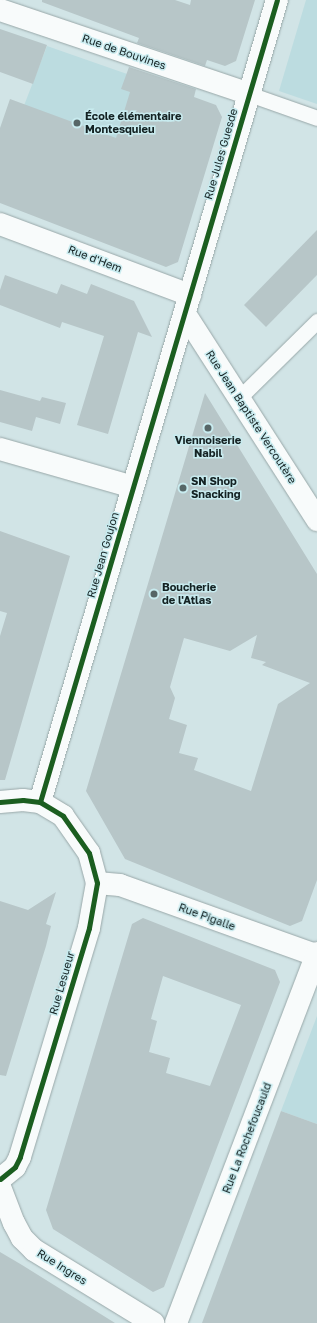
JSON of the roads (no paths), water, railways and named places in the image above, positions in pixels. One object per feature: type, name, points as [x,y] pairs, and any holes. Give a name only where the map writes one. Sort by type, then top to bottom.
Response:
[{"type":"street","name":"Rue Jules Guesde","points":[[187,304],[277,0]]},
{"type":"street","name":"Rue de Bouvines","points":[[0,10],[249,94]]},
{"type":"street","name":"Rue d'Hem","points":[[0,224],[187,304]]},
{"type":"street","name":"Rue Jean Baptiste Vercoutère","points":[[187,304],[239,398],[317,520]]},
{"type":"street","name":"Rue Jean Goujon","points":[[40,802],[187,304]]},
{"type":"street","points":[[0,449],[133,487]]},
{"type":"street","points":[[0,802],[23,800],[40,802]]},
{"type":"street","name":"Rue Lesueur","points":[[0,1179],[15,1167],[20,1157],[89,928],[97,883],[93,864],[77,833],[63,816],[40,802]]},
{"type":"street","name":"Rue Pigalle","points":[[97,883],[120,885],[317,954]]},
{"type":"street","name":"Rue La Rochefoucauld","points":[[176,1323],[317,954]]},
{"type":"street","name":"Rue Ingres","points":[[0,1186],[14,1223],[22,1238],[34,1250],[153,1323]]},
{"type":"lane","points":[[249,94],[317,118]]},
{"type":"lane","points":[[239,398],[317,321]]},
{"type":"place","name":"École élémentaire Montesquieu","points":[[77,123]]},
{"type":"place","name":"Viennoiserie Nabil","points":[[208,428]]},
{"type":"place","name":"SN Shop Snacking","points":[[183,488]]},
{"type":"place","name":"Boucherie de l'Atlas","points":[[154,594]]}]
